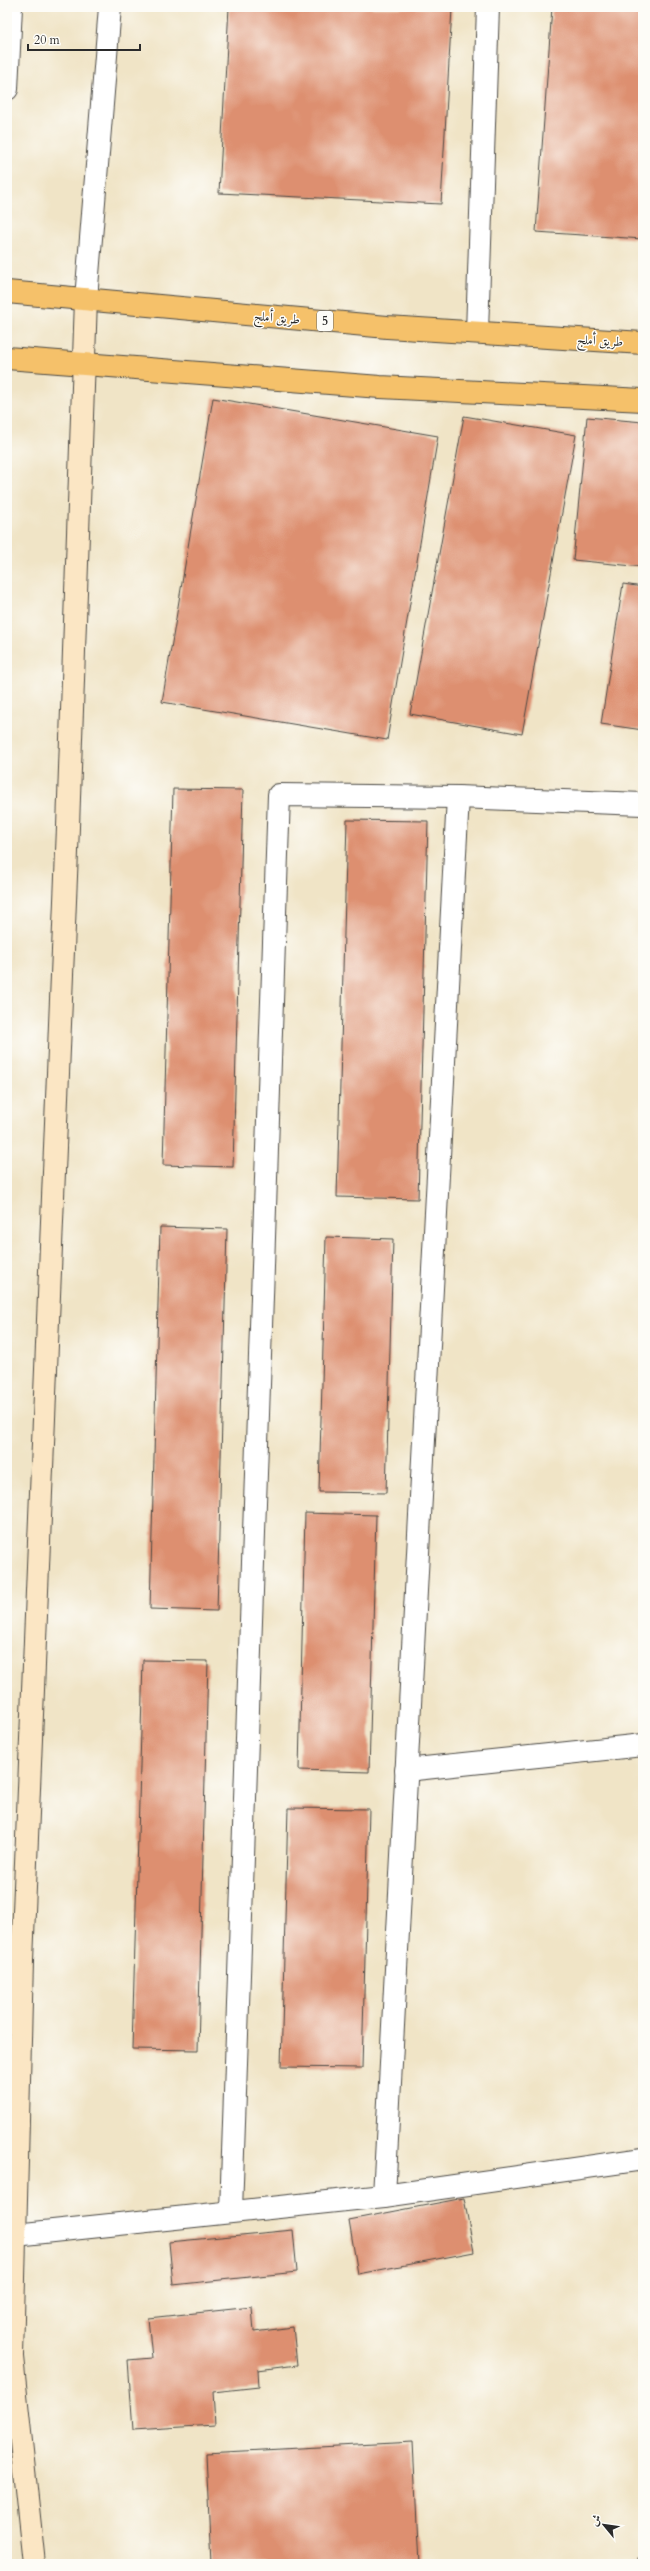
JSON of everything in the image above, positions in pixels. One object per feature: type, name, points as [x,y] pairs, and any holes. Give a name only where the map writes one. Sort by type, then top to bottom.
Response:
[{"type":"highway","name":"طريق أملج","points":[[7,292],[387,327],[643,342]]},
{"type":"highway","points":[[7,358],[380,387],[643,400]]},
{"type":"street","points":[[7,89],[12,7]]},
{"type":"street","points":[[34,2564],[12,2357],[22,1961],[86,299],[110,7]]},
{"type":"street","points":[[476,332],[488,7]]},
{"type":"street","points":[[231,2211],[279,795],[458,797],[643,804]]},
{"type":"street","points":[[384,2196],[458,797]]},
{"type":"street","points":[[406,1770],[643,1745]]},
{"type":"street","points":[[15,2234],[384,2196],[643,2160]]},
{"type":"building","points":[[229,7],[452,8],[441,204],[219,193]]},
{"type":"building","points":[[552,7],[643,7],[643,239],[536,232]]},
{"type":"building","points":[[213,398],[438,436],[387,740],[162,702]]},
{"type":"building","points":[[464,416],[576,435],[522,734],[410,714]]},
{"type":"building","points":[[587,417],[643,422],[643,567],[573,560]]},
{"type":"building","points":[[623,584],[643,587],[643,730],[601,724]]},
{"type":"building","points":[[173,789],[243,790],[233,1167],[163,1165]]},
{"type":"building","points":[[347,820],[428,821],[418,1199],[337,1197]]},
{"type":"building","points":[[160,1227],[227,1229],[217,1611],[150,1609]]},
{"type":"building","points":[[326,1237],[393,1239],[386,1493],[319,1492]]},
{"type":"building","points":[[305,1513],[376,1515],[369,1772],[299,1770]]},
{"type":"building","points":[[143,1660],[208,1661],[198,2050],[132,2049]]},
{"type":"building","points":[[288,1808],[369,1809],[362,2068],[281,2067]]},
{"type":"building","points":[[464,2198],[474,2252],[358,2274],[349,2220]]},
{"type":"building","points":[[293,2230],[297,2272],[173,2285],[169,2242]]},
{"type":"building","points":[[252,2307],[254,2332],[293,2327],[297,2365],[258,2370],[259,2387],[213,2392],[215,2425],[133,2430],[128,2360],[152,2358],[148,2318]]},
{"type":"building","points":[[413,2442],[419,2564],[211,2564],[206,2453]]},
{"type":"building","points":[[638,2558],[643,2558],[643,2564],[638,2564]]}]
